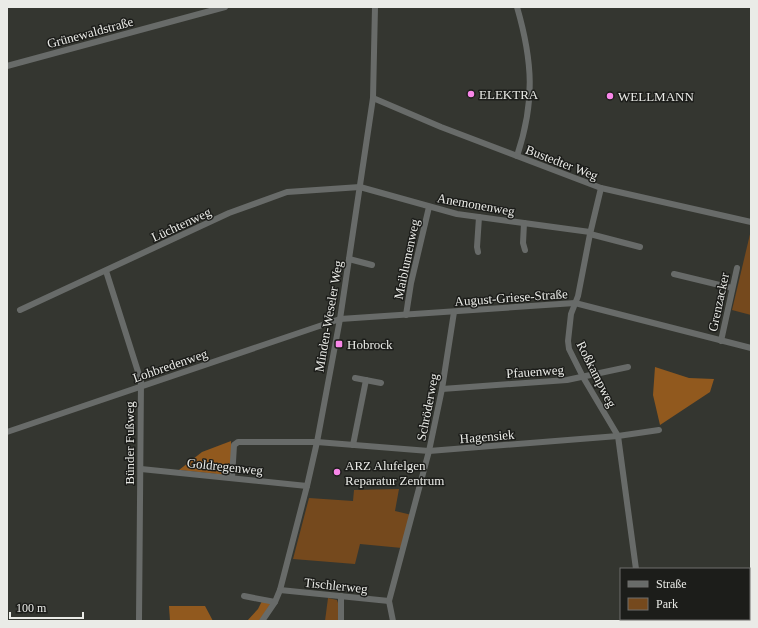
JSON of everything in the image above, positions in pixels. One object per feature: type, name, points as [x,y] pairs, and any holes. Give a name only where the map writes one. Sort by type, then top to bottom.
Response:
[{"type":"street","name":"Grünewaldstraße","points":[[7,66],[225,7]]},
{"type":"street","name":"Minden-Weseler Weg","points":[[262,621],[275,602],[280,590],[307,486],[317,442],[340,319],[374,98],[375,7]]},
{"type":"street","points":[[517,7],[528,48],[530,70],[528,112],[525,133],[517,156]]},
{"type":"street","name":"Bustedter Weg","points":[[374,98],[441,127],[601,188],[751,222]]},
{"type":"street","name":"Anemonenweg","points":[[360,187],[457,214],[590,233],[640,247]]},
{"type":"street","name":"Lüchtenweg","points":[[20,310],[229,213],[287,192],[360,187]]},
{"type":"street","name":"Roßkampweg","points":[[601,188],[590,233],[578,296],[570,314],[568,341],[569,349],[583,377],[618,436],[636,568]]},
{"type":"street","name":"Maiblumenweg","points":[[406,315],[411,283],[429,207]]},
{"type":"street","points":[[478,252],[479,217]]},
{"type":"street","points":[[524,223],[523,243],[525,250]]},
{"type":"street","points":[[349,259],[372,265]]},
{"type":"street","name":"Grenzacker","points":[[721,341],[737,268]]},
{"type":"street","name":"Bünder Fußweg","points":[[106,271],[141,381],[139,621]]},
{"type":"street","points":[[674,274],[732,288]]},
{"type":"street","name":"August-Griese-Straße","points":[[340,319],[575,303],[751,348]]},
{"type":"street","name":"Schröderweg","points":[[393,621],[389,601],[429,451],[442,389],[454,312]]},
{"type":"street","name":"Lohbredenweg","points":[[7,432],[340,319]]},
{"type":"street","name":"Pfauenweg","points":[[442,389],[567,380],[628,367]]},
{"type":"street","points":[[355,378],[381,383]]},
{"type":"street","points":[[353,445],[366,380]]},
{"type":"street","name":"Hagensiek","points":[[232,478],[234,445],[238,442],[317,442],[429,451],[618,436],[659,430]]},
{"type":"street","name":"Goldregenweg","points":[[141,469],[307,486]]},
{"type":"street","name":"Tischlerweg","points":[[280,590],[389,601]]},
{"type":"street","points":[[244,596],[275,602]]},
{"type":"street","points":[[341,621],[342,596]]},
{"type":"green space","points":[[751,230],[751,315],[732,310]]},
{"type":"green space","points":[[399,489],[395,511],[412,515],[402,548],[360,544],[355,564],[293,559],[309,498],[353,501],[354,490]]},
{"type":"green space","points":[[328,598],[337,600],[338,621],[325,621]]},
{"type":"shaded area","points":[[655,367],[689,378],[714,379],[710,392],[660,425],[653,395]]},
{"type":"shaded area","points":[[231,441],[231,471],[229,474],[226,475],[179,470],[202,452]]},
{"type":"shaded area","points":[[262,601],[271,603],[259,621],[247,621],[258,609]]},
{"type":"shaded area","points":[[169,606],[205,606],[213,621],[170,621]]},
{"type":"place","name":"ELEKTRA","points":[[471,94]]},
{"type":"place","name":"WELLMANN","points":[[610,96]]},
{"type":"place","name":"Hobrock","points":[[339,344]]},
{"type":"place","name":"ARZ Alufelgen Reparatur Zentrum","points":[[337,472]]}]
